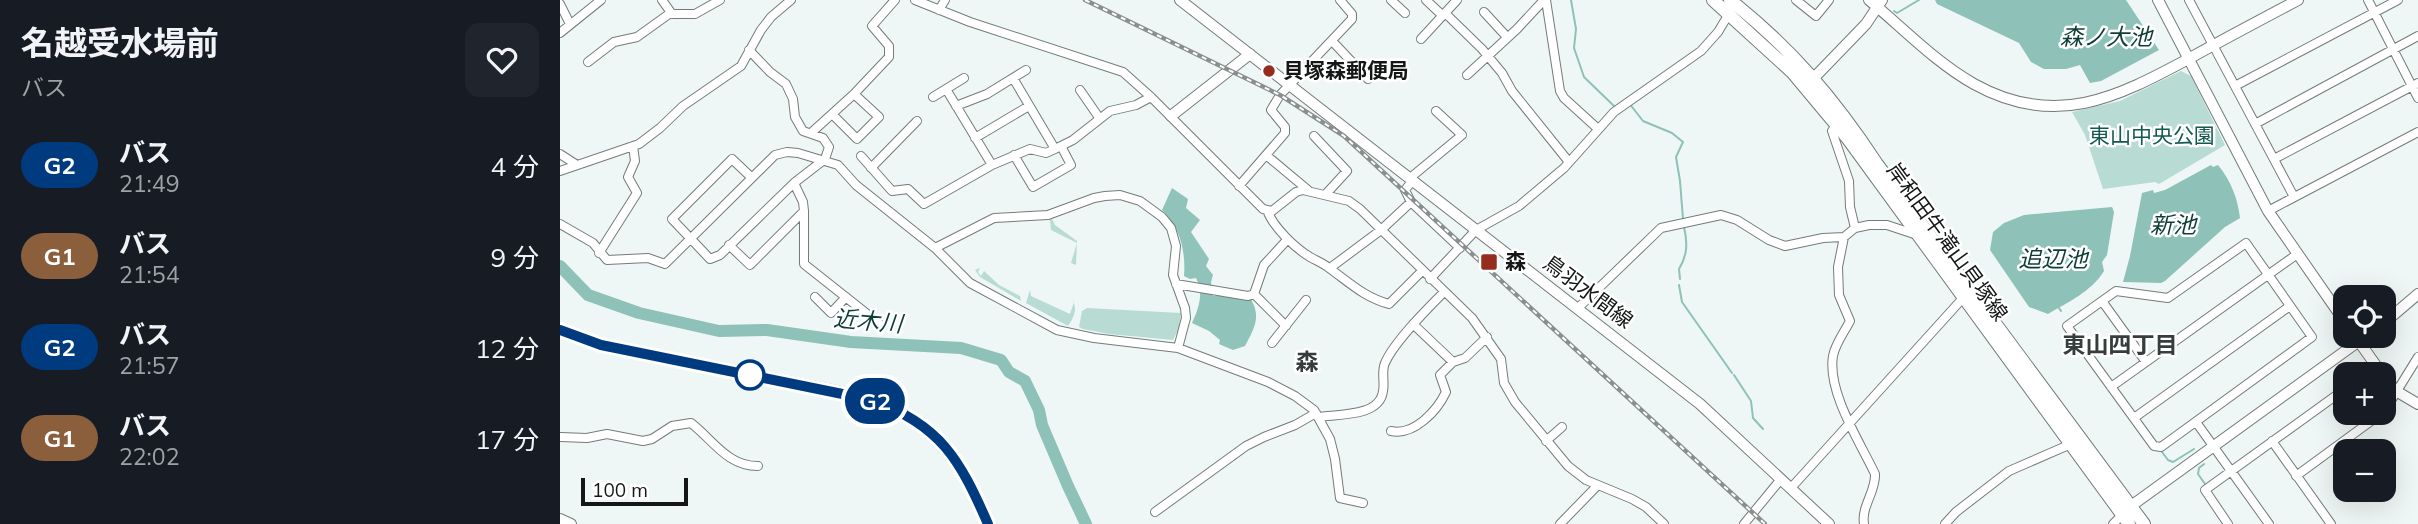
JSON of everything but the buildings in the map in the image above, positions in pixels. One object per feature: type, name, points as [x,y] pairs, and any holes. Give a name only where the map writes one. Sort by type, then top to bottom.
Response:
[{"type":"main road","name":"岸和田牛滝山貝塚線","points":[[1713,0],[1731,6],[1845,116],[2124,517]]},
{"type":"main road","name":"岸和田牛滝山貝塚線","points":[[1809,82],[1836,125],[2124,517],[2144,524]]},
{"type":"main road","points":[[560,330],[601,345],[872,400],[896,409],[926,428],[955,457],[970,482],[988,524]]},
{"type":"street","points":[[560,33],[601,0]]},
{"type":"street","points":[[662,0],[672,14]]},
{"type":"street","points":[[588,62],[614,42],[637,37],[669,14],[695,14],[720,0]]},
{"type":"street","points":[[560,171],[634,146],[660,128],[683,106],[741,66],[771,17],[791,0]]},
{"type":"street","points":[[811,133],[889,57],[889,46],[872,26],[895,0]]},
{"type":"street","points":[[915,0],[970,22],[1123,72],[1267,210],[1287,240],[1374,300],[1389,304],[1422,271]]},
{"type":"street","points":[[939,10],[945,0]]},
{"type":"street","name":"鳥羽水間線","points":[[1180,0],[1700,404],[1829,524]]},
{"type":"street","points":[[1239,186],[1286,131],[1271,110],[1289,84],[1333,41],[1352,17],[1340,0]]},
{"type":"street","points":[[1391,0],[1405,13]]},
{"type":"street","points":[[1426,0],[1482,48],[1569,162]]},
{"type":"street","points":[[1421,39],[1457,0]]},
{"type":"street","points":[[1467,75],[1545,0]]},
{"type":"street","points":[[1545,0],[1560,90],[1564,98],[1597,128]]},
{"type":"street","points":[[1797,0],[1816,16],[1829,0]]},
{"type":"street","points":[[2158,0],[2268,211],[2333,306]]},
{"type":"street","points":[[1809,82],[1846,47],[1877,3],[1937,58],[1971,82],[1987,90],[2035,105],[2080,105],[2103,100],[2140,86],[2298,0]]},
{"type":"street","points":[[2368,0],[2415,85],[2418,98]]},
{"type":"street","points":[[2235,86],[2398,0]]},
{"type":"street","points":[[2193,1],[2213,46],[2294,197]]},
{"type":"street","points":[[560,4],[570,24]]},
{"type":"street","points":[[1430,279],[1476,230],[1520,206],[1569,162],[1614,112],[1701,51],[1718,32],[1731,6]]},
{"type":"street","points":[[1484,12],[1507,37]]},
{"type":"street","points":[[2255,124],[2418,36]]},
{"type":"street","points":[[1333,41],[1368,79]]},
{"type":"street","points":[[749,50],[786,84],[793,99],[795,117],[803,131],[823,138],[829,147],[825,159],[794,183],[720,254],[710,259],[672,219],[732,159],[751,177]]},
{"type":"street","points":[[1171,116],[1250,54]]},
{"type":"street","points":[[956,106],[987,94],[1026,69]]},
{"type":"street","points":[[933,97],[964,78]]},
{"type":"street","points":[[1013,78],[1071,165],[1033,187],[1014,155]]},
{"type":"street","points":[[2274,159],[2415,85]]},
{"type":"street","points":[[946,89],[992,165]]},
{"type":"street","points":[[1080,90],[1100,119]]},
{"type":"street","points":[[832,114],[857,139],[879,117],[854,94]]},
{"type":"street","points":[[861,156],[892,191],[908,189],[924,204],[1014,155],[1030,149],[1046,153],[1073,141],[1111,111],[1136,105],[1151,97]]},
{"type":"street","points":[[975,138],[1030,106]]},
{"type":"street","points":[[1436,111],[1462,135],[1411,179],[1405,190],[1410,202],[1460,248]]},
{"type":"street","points":[[872,168],[917,121]]},
{"type":"street","points":[[1836,125],[1832,131],[1849,181],[1850,206],[1856,228]]},
{"type":"street","points":[[2268,211],[2418,132]]},
{"type":"street","points":[[1314,136],[1347,171],[1325,195]]},
{"type":"street","points":[[599,253],[637,193],[628,177],[635,161],[634,146]]},
{"type":"street","points":[[560,224],[593,243],[607,260],[648,258],[665,264],[775,155],[788,152],[825,159],[838,165],[871,199],[886,206],[935,248],[970,283],[1057,330],[1094,338],[1178,348],[1268,382],[1295,396],[1317,415],[1332,449],[1340,498],[1363,503]]},
{"type":"street","points":[[560,154],[577,165]]},
{"type":"street","points":[[1266,155],[1308,190],[1353,203],[1472,318],[1488,337],[1501,359],[1504,383],[1515,402],[1568,466],[1586,481],[1646,507],[1664,524]]},
{"type":"street","points":[[794,183],[803,202],[804,264],[881,325]]},
{"type":"street","points":[[1267,210],[1272,211],[1296,192],[1308,190]]},
{"type":"street","points":[[935,248],[994,218],[1048,215],[1094,198],[1120,195],[1140,201],[1162,216],[1171,229],[1177,246],[1173,275],[1186,318],[1178,348]]},
{"type":"street","points":[[1330,268],[1381,230],[1410,202]]},
{"type":"street","points":[[729,245],[750,265],[804,211]]},
{"type":"street","points":[[1577,309],[1661,228],[1721,215],[1737,220],[1769,240],[1785,246],[1844,237],[1856,228],[1869,225],[1887,225],[1917,235]]},
{"type":"street","points":[[1844,237],[1838,267],[1839,295],[1850,321],[1833,354],[1833,367],[1835,388],[1875,474],[1876,482],[1863,512],[1864,524]]},
{"type":"street","points":[[1254,295],[1264,265],[1287,240]]},
{"type":"street","points":[[2246,243],[2312,337],[2161,447],[2154,446],[2067,326],[2102,301],[2116,291],[2168,298],[2246,243]]},
{"type":"street","points":[[2112,387],[2296,255]]},
{"type":"street","points":[[1176,284],[1254,295]]},
{"type":"street","points":[[1155,512],[1246,446],[1264,437],[1284,431],[1317,415],[1366,411],[1379,402],[1384,391],[1385,362],[1413,324],[1444,292]]},
{"type":"street","points":[[2396,313],[2418,294]]},
{"type":"street","points":[[1254,295],[1286,326]]},
{"type":"street","points":[[815,297],[831,313],[846,297]]},
{"type":"street","points":[[1791,488],[1964,298]]},
{"type":"street","points":[[1272,343],[1306,300]]},
{"type":"street","points":[[2102,301],[2146,362]]},
{"type":"street","points":[[2134,418],[2290,306]]},
{"type":"street","points":[[1413,324],[1453,362]]},
{"type":"street","points":[[1391,431],[1405,431],[1433,411],[1446,392],[1440,375],[1453,362],[1465,358],[1488,337]]},
{"type":"street","points":[[2124,517],[2213,446],[2346,348]]},
{"type":"street","points":[[2418,356],[2396,391],[2418,404]]},
{"type":"street","points":[[2228,524],[2204,490],[2333,398]]},
{"type":"street","points":[[560,437],[580,439],[607,433],[643,441],[652,439],[672,426],[691,422],[724,454],[746,466],[758,466]]},
{"type":"street","points":[[2196,422],[2269,524]]},
{"type":"street","points":[[2296,476],[2364,425]]},
{"type":"street","points":[[1546,440],[1562,427]]},
{"type":"street","points":[[2272,441],[2331,524]]},
{"type":"street","points":[[1945,524],[1956,512],[2009,471],[2071,444]]},
{"type":"street","points":[[1744,524],[1781,479]]},
{"type":"street","points":[[1560,524],[1597,486]]},
{"type":"street","points":[[560,519],[571,524]]},
{"type":"green space","name":"東山中央公園","points":[[2181,71],[2191,76],[2225,145],[2159,184],[2155,182],[2103,189],[2085,135],[2072,112],[2120,101]]},
{"type":"green space","points":[[1052,219],[1055,225],[1077,243],[1051,230]]},
{"type":"green space","points":[[1077,243],[1076,265],[1071,263]]},
{"type":"green space","points":[[980,268],[978,272],[981,276],[984,271],[999,285],[1020,296],[1021,301],[980,277],[975,270]]},
{"type":"green space","points":[[1030,290],[1031,296],[1070,314],[1074,303],[1075,312],[1068,326],[1026,303]]},
{"type":"green space","points":[[1087,308],[1181,313],[1179,328],[1173,340],[1083,329],[1079,327],[1082,311]]},
{"type":"shaded area","points":[[1172,188],[1188,199],[1186,208],[1200,220],[1191,232],[1209,259],[1206,266],[1213,275],[1213,296],[1249,296],[1253,303],[1256,321],[1245,346],[1233,350],[1219,344],[1220,340],[1209,331],[1192,323],[1200,300],[1200,289],[1196,278],[1184,276],[1180,240],[1173,224],[1162,210]]},
{"type":"water","name":"森ノ大池","points":[[1935,0],[2126,0],[2159,50],[2101,81],[2090,83],[2080,65],[2066,69],[2044,69],[2031,62],[2019,43],[1937,4]]},
{"type":"water","name":"新池","points":[[2211,165],[2218,165],[2227,177],[2236,197],[2240,218],[2225,227],[2165,281],[2123,282],[2142,193],[2165,190]]},
{"type":"water","name":"追辺池","points":[[2112,207],[2114,212],[2107,255],[2102,262],[2104,271],[2099,278],[2079,296],[2048,314],[2029,307],[1990,250],[1993,232],[2004,223],[2024,215]]},
{"type":"waterway","points":[[1571,0],[1576,29],[1574,48],[1584,77],[1614,106]]},
{"type":"waterway","points":[[1894,11],[1897,13],[1919,0]]},
{"type":"waterway","points":[[1629,103],[1643,121],[1672,133],[1683,142],[1676,157],[1683,219]]},
{"type":"waterway","points":[[1680,279],[1679,269],[1686,249],[1684,227]]},
{"type":"waterway","name":"近木川","points":[[560,266],[588,295],[639,313],[719,331],[767,330],[851,342],[961,348],[1001,360],[1009,372],[1025,381],[1086,524]]},
{"type":"waterway","points":[[1679,285],[1682,302],[1732,373]]},
{"type":"waterway","points":[[2075,330],[2090,351]]},
{"type":"waterway","points":[[1734,375],[1751,401],[1753,418],[1763,429]]},
{"type":"waterway","points":[[2162,452],[2173,462],[2194,449]]},
{"type":"waterway","points":[[2204,464],[2199,468],[2198,474],[2205,484]]},
{"type":"railway","points":[[1085,0],[1280,95],[1344,136],[1765,524]]},
{"type":"bus line","name":"G2","points":[[560,330],[601,345],[872,400],[896,409],[926,428],[955,457],[970,482],[988,524]]},
{"type":"place","name":"貝塚森郵便局","points":[[1269,71]]},
{"type":"place","name":"森","points":[[1489,262]]},
{"type":"district","name":"東山四丁目","points":[[2120,345]]},
{"type":"district","name":"森","points":[[1307,362]]}]
